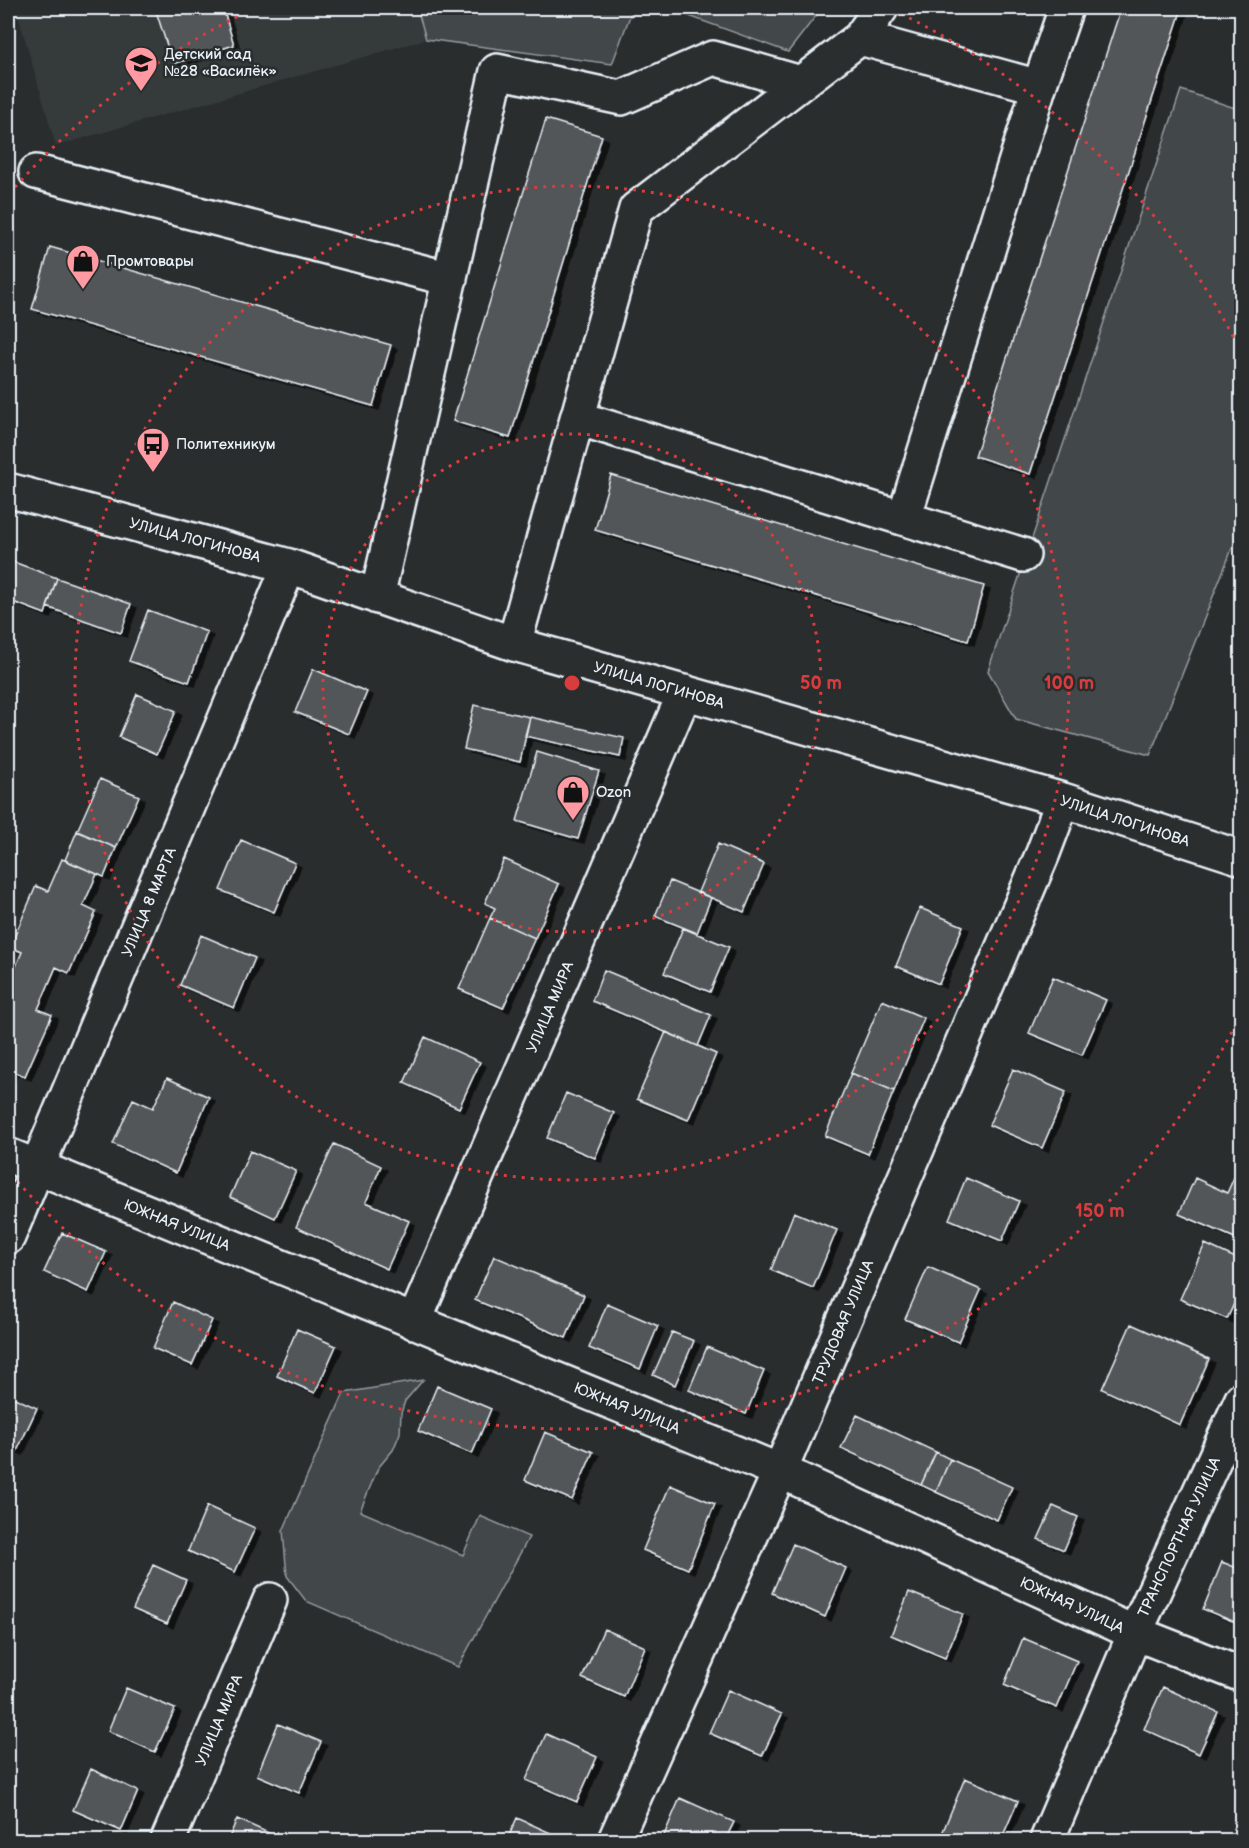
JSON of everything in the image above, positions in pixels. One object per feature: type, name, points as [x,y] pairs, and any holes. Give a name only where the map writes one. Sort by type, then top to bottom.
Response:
[{"type":"street","points":[[514,644],[636,209],[860,38],[881,8]]},
{"type":"street","points":[[904,519],[1039,87],[1066,8]]},
{"type":"street","points":[[860,38],[1039,87]]},
{"type":"street","points":[[377,597],[497,71],[621,98],[713,58],[801,83]]},
{"type":"street","points":[[36,172],[450,279]]},
{"type":"street","points":[[577,418],[1023,555]]},
{"type":"street","name":"УЛИЦА ЛОГИНОВА","points":[[8,490],[289,566],[514,644],[1063,800],[1242,858]]},
{"type":"street","name":"УЛИЦА 8 МАРТА","points":[[8,1237],[289,566]]},
{"type":"street","name":"УЛИЦА МИРА","points":[[414,1322],[685,692]]},
{"type":"street","name":"ТРУДОВАЯ УЛИЦА","points":[[615,1840],[780,1471],[1063,800]]},
{"type":"street","name":"ЮЖНАЯ УЛИЦА","points":[[8,1155],[780,1471],[1135,1633],[1242,1675]]},
{"type":"street","name":"ТРАНСПОРТНАЯ УЛИЦА","points":[[1047,1840],[1135,1633],[1242,1399]]},
{"type":"street","name":"УЛИЦА МИРА","points":[[168,1840],[270,1600]]},
{"type":"shaded area","name":"Детский сад №28 «Василёк»","points":[[16,8],[417,8],[426,39],[56,146]]},
{"type":"shaded area","points":[[417,8],[633,8],[612,64],[426,39]]},
{"type":"shaded area","points":[[667,8],[822,8],[788,52]]},
{"type":"shaded area","points":[[1181,90],[1241,110],[1241,526],[1150,755],[1016,719],[988,671]]},
{"type":"shaded area","points":[[423,1380],[405,1401],[401,1413],[400,1433],[393,1450],[378,1468],[360,1511],[463,1555],[480,1516],[529,1537],[458,1667],[306,1601],[287,1576],[283,1531],[344,1393]]},
{"type":"building","points":[[155,8],[223,8],[234,45],[173,64]]},
{"type":"building","points":[[1121,8],[1182,8],[1030,474],[975,456]]},
{"type":"building","points":[[546,119],[602,136],[510,438],[453,421]]},
{"type":"building","points":[[50,247],[391,345],[373,406],[32,309]]},
{"type":"building","points":[[611,475],[984,586],[968,641],[595,530]]},
{"type":"building","points":[[8,560],[57,578],[45,614],[8,600]]},
{"type":"building","points":[[57,578],[131,604],[121,633],[47,607]]},
{"type":"building","points":[[148,610],[207,632],[189,682],[129,661]]},
{"type":"building","points":[[313,669],[367,692],[349,734],[295,712]]},
{"type":"building","points":[[137,694],[176,711],[157,754],[119,737]]},
{"type":"building","points":[[474,705],[530,717],[520,762],[464,749]]},
{"type":"building","points":[[530,717],[624,738],[620,757],[525,736]]},
{"type":"building","points":[[537,752],[599,771],[578,839],[517,821]]},
{"type":"building","points":[[100,779],[139,796],[116,848],[77,831]]},
{"type":"building","points":[[77,831],[116,848],[104,877],[65,860]]},
{"type":"building","points":[[241,840],[295,863],[274,912],[220,890]]},
{"type":"building","points":[[718,844],[764,864],[744,912],[698,892]]},
{"type":"building","points":[[62,859],[97,874],[83,906],[96,912],[69,973],[56,967],[38,1009],[52,1015],[25,1076],[11,1071],[8,1080],[8,985],[22,952],[10,947],[36,886],[48,891]]},
{"type":"building","points":[[504,859],[559,884],[535,938],[490,918],[495,908],[485,903]]},
{"type":"building","points":[[670,881],[711,898],[697,933],[655,916]]},
{"type":"building","points":[[920,908],[963,926],[939,984],[896,966]]},
{"type":"building","points":[[490,918],[535,938],[503,1008],[459,989]]},
{"type":"building","points":[[683,928],[729,947],[710,992],[664,973]]},
{"type":"building","points":[[201,935],[255,958],[234,1008],[180,985]]},
{"type":"building","points":[[604,970],[711,1015],[698,1046],[592,1001]]},
{"type":"building","points":[[1053,977],[1106,1000],[1082,1055],[1029,1033]]},
{"type":"building","points":[[882,1000],[924,1018],[894,1091],[851,1073]]},
{"type":"building","points":[[666,1032],[716,1054],[688,1120],[637,1099]]},
{"type":"building","points":[[425,1037],[480,1062],[459,1108],[404,1083]]},
{"type":"building","points":[[1013,1069],[1066,1092],[1042,1148],[989,1125]]},
{"type":"building","points":[[851,1073],[894,1091],[868,1154],[825,1136]]},
{"type":"building","points":[[167,1078],[209,1097],[176,1173],[113,1144],[133,1099],[153,1108]]},
{"type":"building","points":[[566,1093],[614,1113],[595,1158],[547,1138]]},
{"type":"building","points":[[334,1144],[381,1166],[366,1202],[409,1221],[387,1269],[296,1227]]},
{"type":"building","points":[[250,1151],[296,1171],[275,1218],[230,1197]]},
{"type":"building","points":[[1241,1162],[1242,1241],[1179,1214],[1195,1178],[1227,1193]]},
{"type":"building","points":[[966,1178],[1019,1201],[1002,1241],[949,1219]]},
{"type":"building","points":[[794,1212],[837,1230],[813,1288],[771,1270]]},
{"type":"building","points":[[62,1233],[106,1252],[88,1292],[44,1272]]},
{"type":"building","points":[[1205,1244],[1242,1261],[1242,1286],[1227,1319],[1180,1299]]},
{"type":"building","points":[[494,1256],[584,1295],[566,1338],[475,1300]]},
{"type":"building","points":[[928,1267],[981,1290],[958,1342],[905,1319]]},
{"type":"building","points":[[173,1302],[212,1320],[192,1365],[153,1348]]},
{"type":"building","points":[[607,1304],[658,1326],[640,1369],[589,1348]]},
{"type":"building","points":[[1131,1324],[1209,1359],[1180,1425],[1102,1389]]},
{"type":"building","points":[[297,1329],[336,1346],[315,1393],[277,1376]]},
{"type":"building","points":[[672,1332],[694,1341],[675,1385],[653,1375]]},
{"type":"building","points":[[707,1347],[764,1371],[746,1414],[689,1390]]},
{"type":"building","points":[[437,1386],[491,1409],[472,1454],[418,1431]]},
{"type":"building","points":[[8,1395],[37,1408],[17,1451],[8,1447]]},
{"type":"building","points":[[857,1415],[936,1452],[921,1485],[841,1448]]},
{"type":"building","points":[[545,1432],[593,1452],[572,1500],[525,1480]]},
{"type":"building","points":[[936,1452],[950,1459],[936,1492],[921,1485]]},
{"type":"building","points":[[950,1459],[1012,1487],[997,1520],[936,1492]]},
{"type":"building","points":[[670,1485],[715,1504],[688,1569],[643,1550]]},
{"type":"building","points":[[207,1506],[255,1528],[235,1572],[188,1551]]},
{"type":"building","points":[[1053,1506],[1078,1517],[1064,1550],[1038,1539]]},
{"type":"building","points":[[793,1544],[846,1568],[825,1617],[772,1593]]},
{"type":"building","points":[[1222,1562],[1242,1570],[1242,1625],[1203,1609]]},
{"type":"building","points":[[153,1565],[186,1580],[167,1624],[133,1609]]},
{"type":"building","points":[[909,1592],[963,1614],[945,1658],[891,1635]]},
{"type":"building","points":[[604,1629],[645,1647],[624,1697],[582,1678]]},
{"type":"building","points":[[1023,1638],[1077,1661],[1057,1708],[1004,1685]]},
{"type":"building","points":[[1163,1687],[1218,1712],[1199,1754],[1144,1729]]},
{"type":"building","points":[[126,1688],[175,1709],[155,1752],[108,1731]]},
{"type":"building","points":[[728,1690],[782,1714],[762,1756],[709,1733]]},
{"type":"building","points":[[278,1724],[321,1742],[299,1793],[257,1775]]},
{"type":"building","points":[[546,1734],[597,1757],[577,1802],[526,1780]]},
{"type":"building","points":[[91,1769],[138,1791],[121,1831],[73,1810]]},
{"type":"building","points":[[965,1778],[1018,1801],[1001,1840],[952,1840],[941,1836]]},
{"type":"building","points":[[680,1798],[734,1822],[725,1840],[662,1840]]},
{"type":"building","points":[[517,1818],[562,1838],[561,1840],[507,1840]]},
{"type":"building","points":[[237,1819],[280,1838],[279,1840],[228,1840]]},
{"type":"place","name":"Детский сад №28 «Василёк»","points":[[141,92]]},
{"type":"place","name":"Промтовары","points":[[83,290]]},
{"type":"place","name":"Политехникум","points":[[153,473]]},
{"type":"place","name":"Ozon","points":[[573,821]]}]
